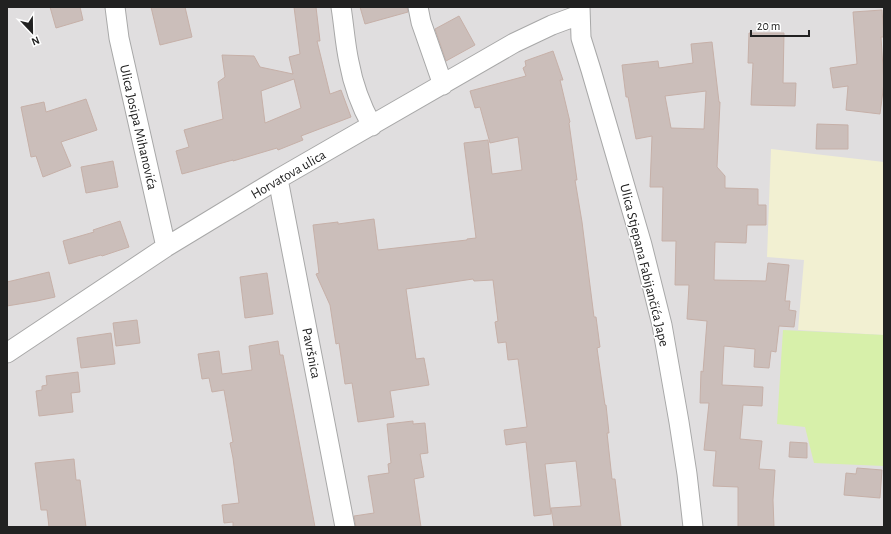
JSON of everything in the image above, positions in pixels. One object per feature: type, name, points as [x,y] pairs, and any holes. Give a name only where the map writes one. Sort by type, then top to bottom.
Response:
[{"type":"street","name":"Ulica Josipa Mihanovića","points":[[115,7],[119,38],[166,247]]},
{"type":"street","points":[[342,7],[349,62],[364,112],[372,126]]},
{"type":"street","points":[[418,7],[421,22],[443,85]]},
{"type":"street","name":"Horvatova ulica","points":[[7,353],[166,247],[278,179],[514,43],[580,11]]},
{"type":"street","name":"Ulica Stjepana Fabijančića Jape","points":[[580,11],[580,38],[591,70],[642,245],[662,325],[685,461],[692,527]]},
{"type":"street","name":"Pavršnica","points":[[278,179],[345,527]]},
{"type":"shaded area","points":[[7,7],[884,7],[884,527],[7,527]]},
{"type":"shaded area","points":[[771,149],[884,162],[884,335],[798,330],[804,260],[767,257]]},
{"type":"green space","points":[[783,330],[884,335],[884,466],[814,463],[805,427],[777,424]]},
{"type":"building","points":[[50,7],[80,7],[83,20],[56,28]]},
{"type":"building","points":[[151,7],[185,7],[192,37],[160,45]]},
{"type":"building","points":[[294,7],[316,7],[320,41],[317,41],[330,94],[341,90],[351,117],[301,136],[303,140],[278,150],[277,148],[182,174],[176,151],[189,147],[184,130],[223,119],[218,82],[225,77],[222,55],[254,56],[260,67],[293,74],[289,57],[300,54]],"holes":[[[294,79],[301,108],[265,123],[261,91]]]},
{"type":"building","points":[[360,7],[407,7],[408,12],[365,24]]},
{"type":"building","points":[[882,10],[884,37],[881,37],[884,83],[880,114],[846,110],[848,86],[833,88],[830,68],[857,64],[853,12]]},
{"type":"building","points":[[459,16],[475,45],[446,61],[435,29]]},
{"type":"building","points":[[749,33],[784,33],[783,83],[796,83],[795,106],[751,105],[753,63],[748,63]]},
{"type":"building","points":[[712,42],[720,102],[717,167],[725,176],[725,188],[758,189],[758,205],[766,205],[766,225],[747,225],[746,243],[715,242],[714,280],[766,281],[768,263],[789,265],[785,301],[790,301],[789,310],[796,311],[794,327],[779,326],[776,352],[771,351],[769,368],[754,367],[755,349],[724,346],[722,385],[763,387],[762,406],[743,405],[740,439],[762,441],[759,469],[775,470],[773,500],[774,527],[738,527],[738,487],[713,486],[716,451],[704,450],[709,403],[700,403],[701,371],[703,372],[707,321],[687,319],[689,285],[675,285],[676,241],[662,241],[663,187],[650,187],[652,136],[636,139],[628,97],[626,97],[622,65],[658,61],[659,68],[693,63],[691,44]],"holes":[[[706,91],[704,129],[671,128],[665,96]]]},
{"type":"building","points":[[553,51],[563,80],[560,80],[570,122],[577,180],[575,180],[594,317],[596,317],[600,347],[597,348],[606,405],[609,433],[607,433],[612,479],[615,479],[621,527],[554,527],[551,508],[581,506],[576,461],[545,464],[551,514],[534,516],[526,442],[506,445],[504,430],[527,427],[518,359],[508,360],[506,342],[498,343],[495,322],[498,321],[493,280],[474,281],[473,279],[406,289],[416,359],[424,358],[429,385],[390,391],[394,417],[358,422],[352,383],[345,384],[339,343],[336,344],[330,305],[316,274],[319,273],[313,225],[338,222],[338,224],[374,219],[378,250],[476,238],[464,143],[488,140],[492,174],[522,170],[518,137],[490,143],[480,107],[475,108],[470,91],[526,76],[523,68],[526,66],[525,61]]},
{"type":"building","points":[[86,99],[97,130],[61,142],[71,166],[43,177],[36,156],[31,157],[21,107],[44,102],[46,112]]},
{"type":"building","points":[[817,124],[848,125],[848,149],[816,149]]},
{"type":"building","points":[[113,161],[118,187],[86,193],[81,167]]},
{"type":"building","points":[[120,221],[129,247],[102,256],[101,255],[69,264],[63,241],[94,232],[93,230]]},
{"type":"building","points":[[49,272],[55,297],[7,306],[7,282]]},
{"type":"building","points":[[267,273],[273,314],[245,318],[240,277]]},
{"type":"building","points":[[137,320],[140,343],[116,346],[113,323]]},
{"type":"building","points":[[111,333],[115,364],[81,368],[77,338]]},
{"type":"building","points":[[278,341],[280,355],[283,355],[315,527],[233,527],[233,522],[224,523],[222,505],[239,503],[230,443],[233,442],[224,390],[212,392],[209,378],[202,379],[198,354],[219,351],[222,374],[252,370],[249,346]]},
{"type":"building","points":[[78,372],[80,392],[71,393],[73,412],[39,416],[36,391],[42,390],[42,386],[47,385],[46,376]]},
{"type":"building","points":[[413,421],[413,424],[425,423],[428,453],[420,454],[424,477],[414,479],[421,527],[356,527],[354,516],[374,513],[368,476],[389,473],[388,464],[391,463],[387,424]]},
{"type":"building","points":[[790,442],[807,443],[807,458],[789,457]]},
{"type":"building","points":[[74,459],[76,480],[80,480],[86,527],[49,527],[47,510],[41,510],[35,463]]},
{"type":"building","points":[[857,468],[882,470],[880,498],[844,495],[846,473],[856,474]]}]
